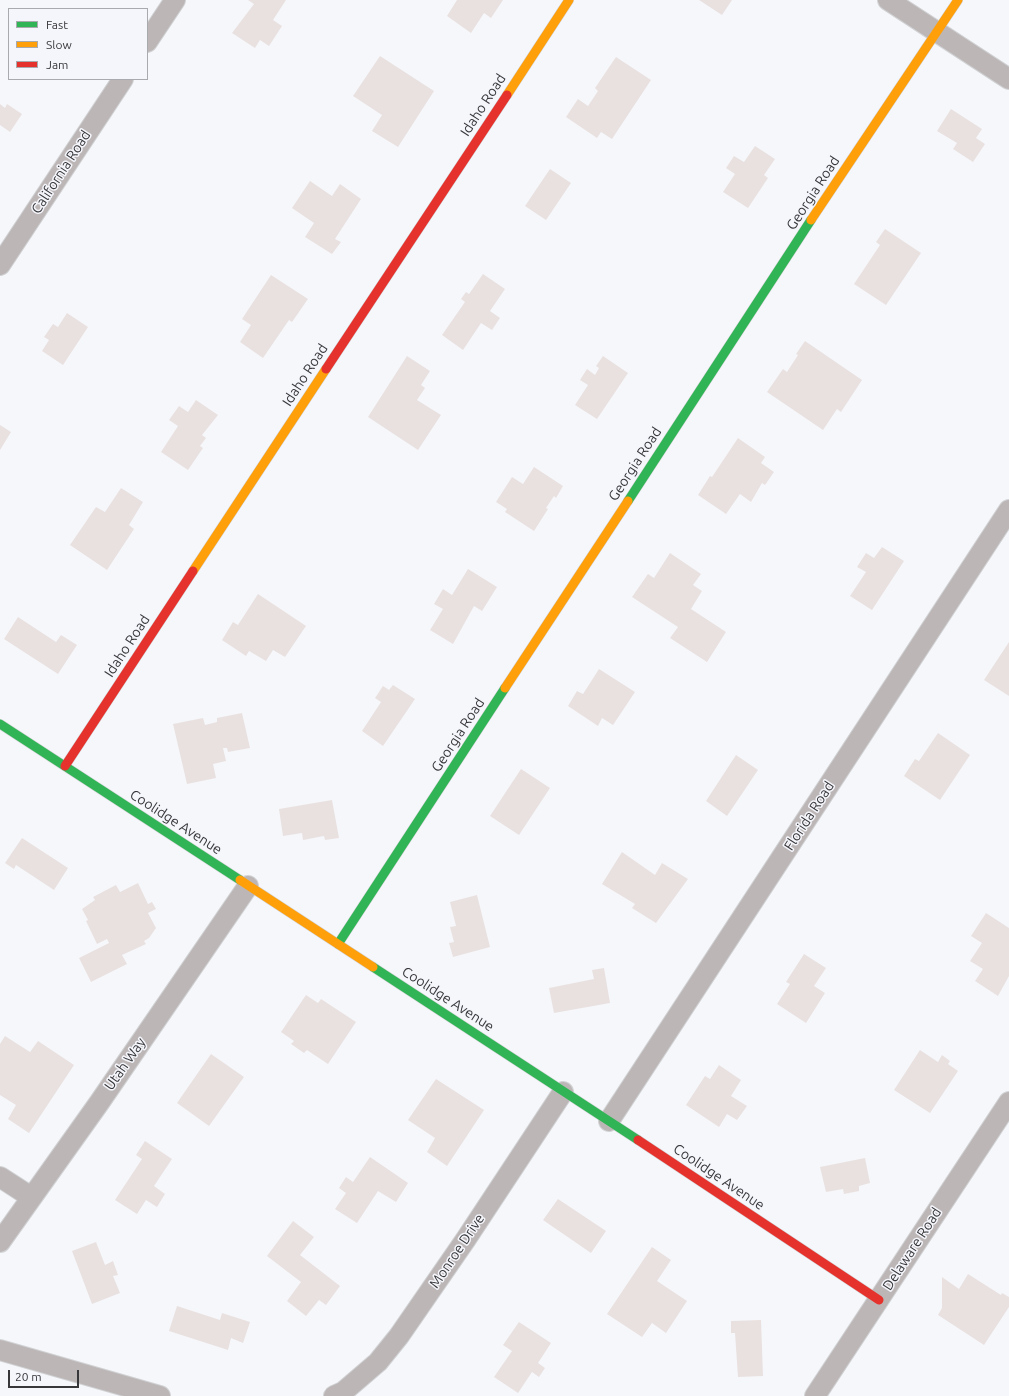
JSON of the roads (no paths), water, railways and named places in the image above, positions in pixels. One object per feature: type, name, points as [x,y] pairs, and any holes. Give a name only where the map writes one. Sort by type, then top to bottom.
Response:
[{"type":"street","points":[[148,40],[175,0]]},
{"type":"street","name":"Idaho Road","points":[[65,766],[569,0]]},
{"type":"street","points":[[888,0],[1009,78]]},
{"type":"street","name":"Georgia Road","points":[[338,944],[888,103],[958,0]]},
{"type":"street","name":"California Road","points":[[0,265],[122,80]]},
{"type":"street","name":"Florida Road","points":[[609,1121],[1009,510]]},
{"type":"street","name":"Coolidge Avenue","points":[[0,724],[609,1121],[879,1300]]},
{"type":"street","name":"Utah Way","points":[[0,1242],[248,886]]},
{"type":"street","name":"Monroe Drive","points":[[334,1396],[343,1392],[378,1362],[399,1336],[466,1239],[563,1092]]},
{"type":"street","name":"Delaware Road","points":[[815,1396],[1009,1102]]},
{"type":"street","points":[[0,1177],[31,1197]]},
{"type":"street","points":[[0,1350],[160,1396]]}]
